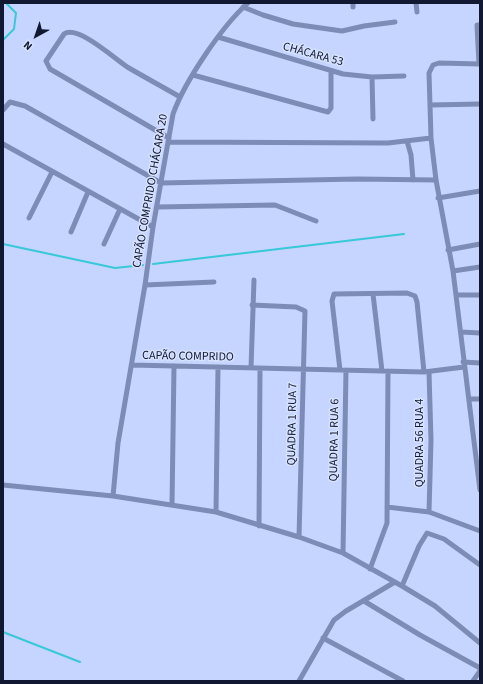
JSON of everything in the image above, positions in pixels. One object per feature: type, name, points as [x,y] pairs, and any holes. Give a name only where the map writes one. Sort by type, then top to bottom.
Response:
[{"type":"street","name":"CAPÃO COMPRIDO CHÁCARA 20","points":[[145,285],[153,227],[173,114],[180,97],[218,37],[248,3]]},
{"type":"street","points":[[416,3],[417,12]]},
{"type":"street","points":[[243,7],[263,16],[293,24],[342,31],[364,26],[396,22]]},
{"type":"street","points":[[478,25],[479,64],[439,63],[433,65],[429,72],[431,138],[438,198],[453,271],[464,365],[477,436],[480,490]]},
{"type":"street","points":[[180,97],[128,68],[97,44],[71,32],[64,34],[46,61],[50,69],[168,140],[381,143],[431,138]]},
{"type":"street","name":"CHÁCARA 53","points":[[218,37],[331,71],[372,77],[404,76]]},
{"type":"street","points":[[193,75],[328,112],[331,108],[331,71]]},
{"type":"street","points":[[372,77],[373,119]]},
{"type":"street","points":[[3,110],[8,104],[16,102],[35,111],[161,183],[357,179],[436,180]]},
{"type":"street","points":[[430,105],[480,104]]},
{"type":"street","points":[[407,141],[411,155],[413,180]]},
{"type":"street","points":[[3,144],[153,227]]},
{"type":"street","points":[[29,218],[52,172]]},
{"type":"street","points":[[438,198],[480,191]]},
{"type":"street","points":[[71,232],[88,192]]},
{"type":"street","points":[[157,207],[275,205],[316,221]]},
{"type":"street","points":[[104,244],[120,210]]},
{"type":"street","points":[[448,250],[480,244]]},
{"type":"street","points":[[453,271],[480,267]]},
{"type":"street","name":"CAPÃO COMPRIDO","points":[[251,368],[254,280]]},
{"type":"street","points":[[145,285],[214,282]]},
{"type":"street","name":"CAPÃO COMPRIDO","points":[[145,285],[132,365],[260,369]]},
{"type":"street","name":"QUADRA 1 RUA 6","points":[[343,553],[343,370],[333,297],[338,293],[373,294]]},
{"type":"street","name":"QUADRA 56 RUA 4","points":[[373,294],[407,293],[415,296],[417,302],[427,372],[431,440],[429,512]]},
{"type":"street","points":[[373,294],[382,371]]},
{"type":"street","points":[[456,295],[480,295]]},
{"type":"street","points":[[252,305],[296,307],[304,309],[306,322],[303,369],[427,372],[480,363]]},
{"type":"street","points":[[461,332],[480,333]]},
{"type":"street","points":[[113,496],[118,443],[132,365]]},
{"type":"street","points":[[172,504],[174,366]]},
{"type":"street","points":[[216,512],[218,367]]},
{"type":"street","points":[[259,526],[260,369]]},
{"type":"street","name":"QUADRA 1 RUA 7","points":[[260,369],[303,369],[300,537]]},
{"type":"street","points":[[370,569],[385,533],[388,371]]},
{"type":"street","points":[[470,399],[480,399]]},
{"type":"street","points":[[3,485],[113,496],[172,504],[216,512],[300,537],[343,553],[402,586],[435,606],[480,643]]},
{"type":"street","points":[[386,507],[429,512],[480,531]]},
{"type":"street","points":[[402,586],[419,546],[427,533],[444,539],[480,565]]},
{"type":"street","points":[[300,681],[330,626],[339,616],[395,582]]},
{"type":"street","points":[[364,601],[420,635],[480,668]]},
{"type":"street","points":[[323,638],[403,681]]},
{"type":"street","points":[[473,681],[480,671]]},
{"type":"waterway","points":[[3,40],[14,29],[16,13],[6,3]]},
{"type":"waterway","points":[[153,264],[404,234]]},
{"type":"waterway","points":[[3,244],[115,268],[143,265]]},
{"type":"waterway","points":[[3,632],[80,662]]}]
